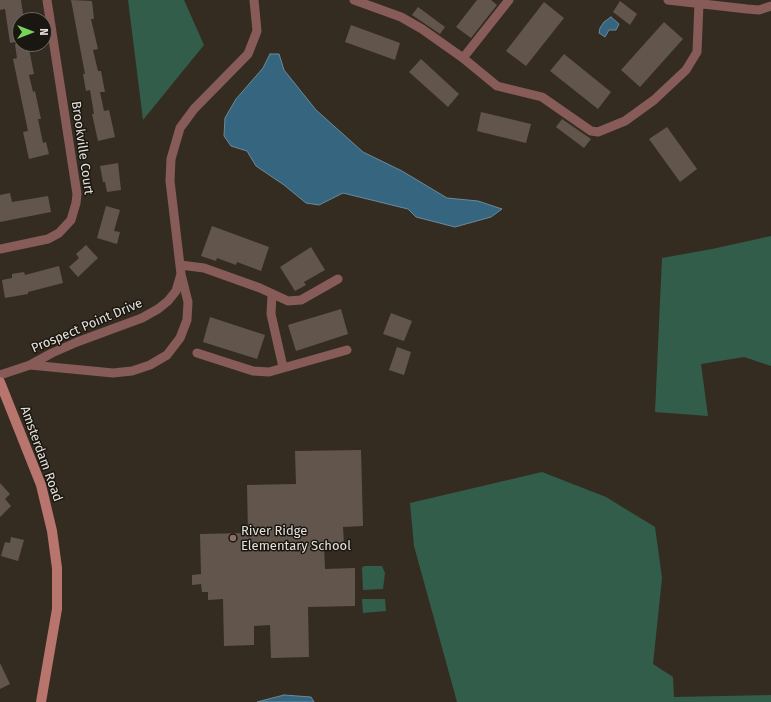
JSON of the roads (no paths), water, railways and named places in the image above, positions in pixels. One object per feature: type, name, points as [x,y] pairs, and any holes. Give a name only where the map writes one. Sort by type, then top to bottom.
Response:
[{"type":"main road","name":"Amsterdam Road","points":[[0,382],[41,485],[52,531],[57,568],[57,609],[41,702]]},
{"type":"street","name":"Brookville Court","points":[[0,249],[48,239],[59,233],[71,220],[76,203],[77,194],[46,0]]},
{"type":"street","name":"Prospect Point Drive","points":[[30,365],[113,373],[132,370],[150,365],[167,355],[180,338],[187,320],[188,302],[181,269],[170,181],[170,159],[180,128],[194,109],[248,54],[257,30],[254,0]]},
{"type":"street","points":[[354,0],[400,17],[422,29],[464,58],[497,86],[507,90],[542,97],[591,131],[598,132],[632,116],[654,100],[686,70],[697,52],[699,3]]},
{"type":"street","points":[[464,58],[509,0]]},
{"type":"street","points":[[668,0],[747,10],[759,10],[771,6]]},
{"type":"street","points":[[181,269],[204,268],[260,288],[272,295],[288,301],[301,300],[338,279]]},
{"type":"street","name":"Prospect Point Drive","points":[[0,375],[30,365],[52,353],[142,318],[158,309],[176,291],[181,269]]},
{"type":"street","points":[[272,295],[271,314],[283,367]]},
{"type":"street","points":[[197,353],[253,371],[269,372],[283,367],[316,360],[347,350]]},
{"type":"water","points":[[611,17],[619,24],[616,30],[609,30],[605,37],[599,33],[600,28],[604,22]]},
{"type":"water","points":[[270,54],[279,54],[284,70],[316,110],[363,152],[402,171],[447,198],[478,201],[502,209],[491,217],[455,227],[416,217],[408,209],[343,193],[319,205],[306,203],[284,185],[256,166],[247,151],[231,146],[224,136],[225,118],[236,99],[263,68]]},
{"type":"water","points":[[284,695],[311,697],[314,702],[257,702]]},
{"type":"place","name":"River Ridge Elementary School","points":[[233,538]]}]
